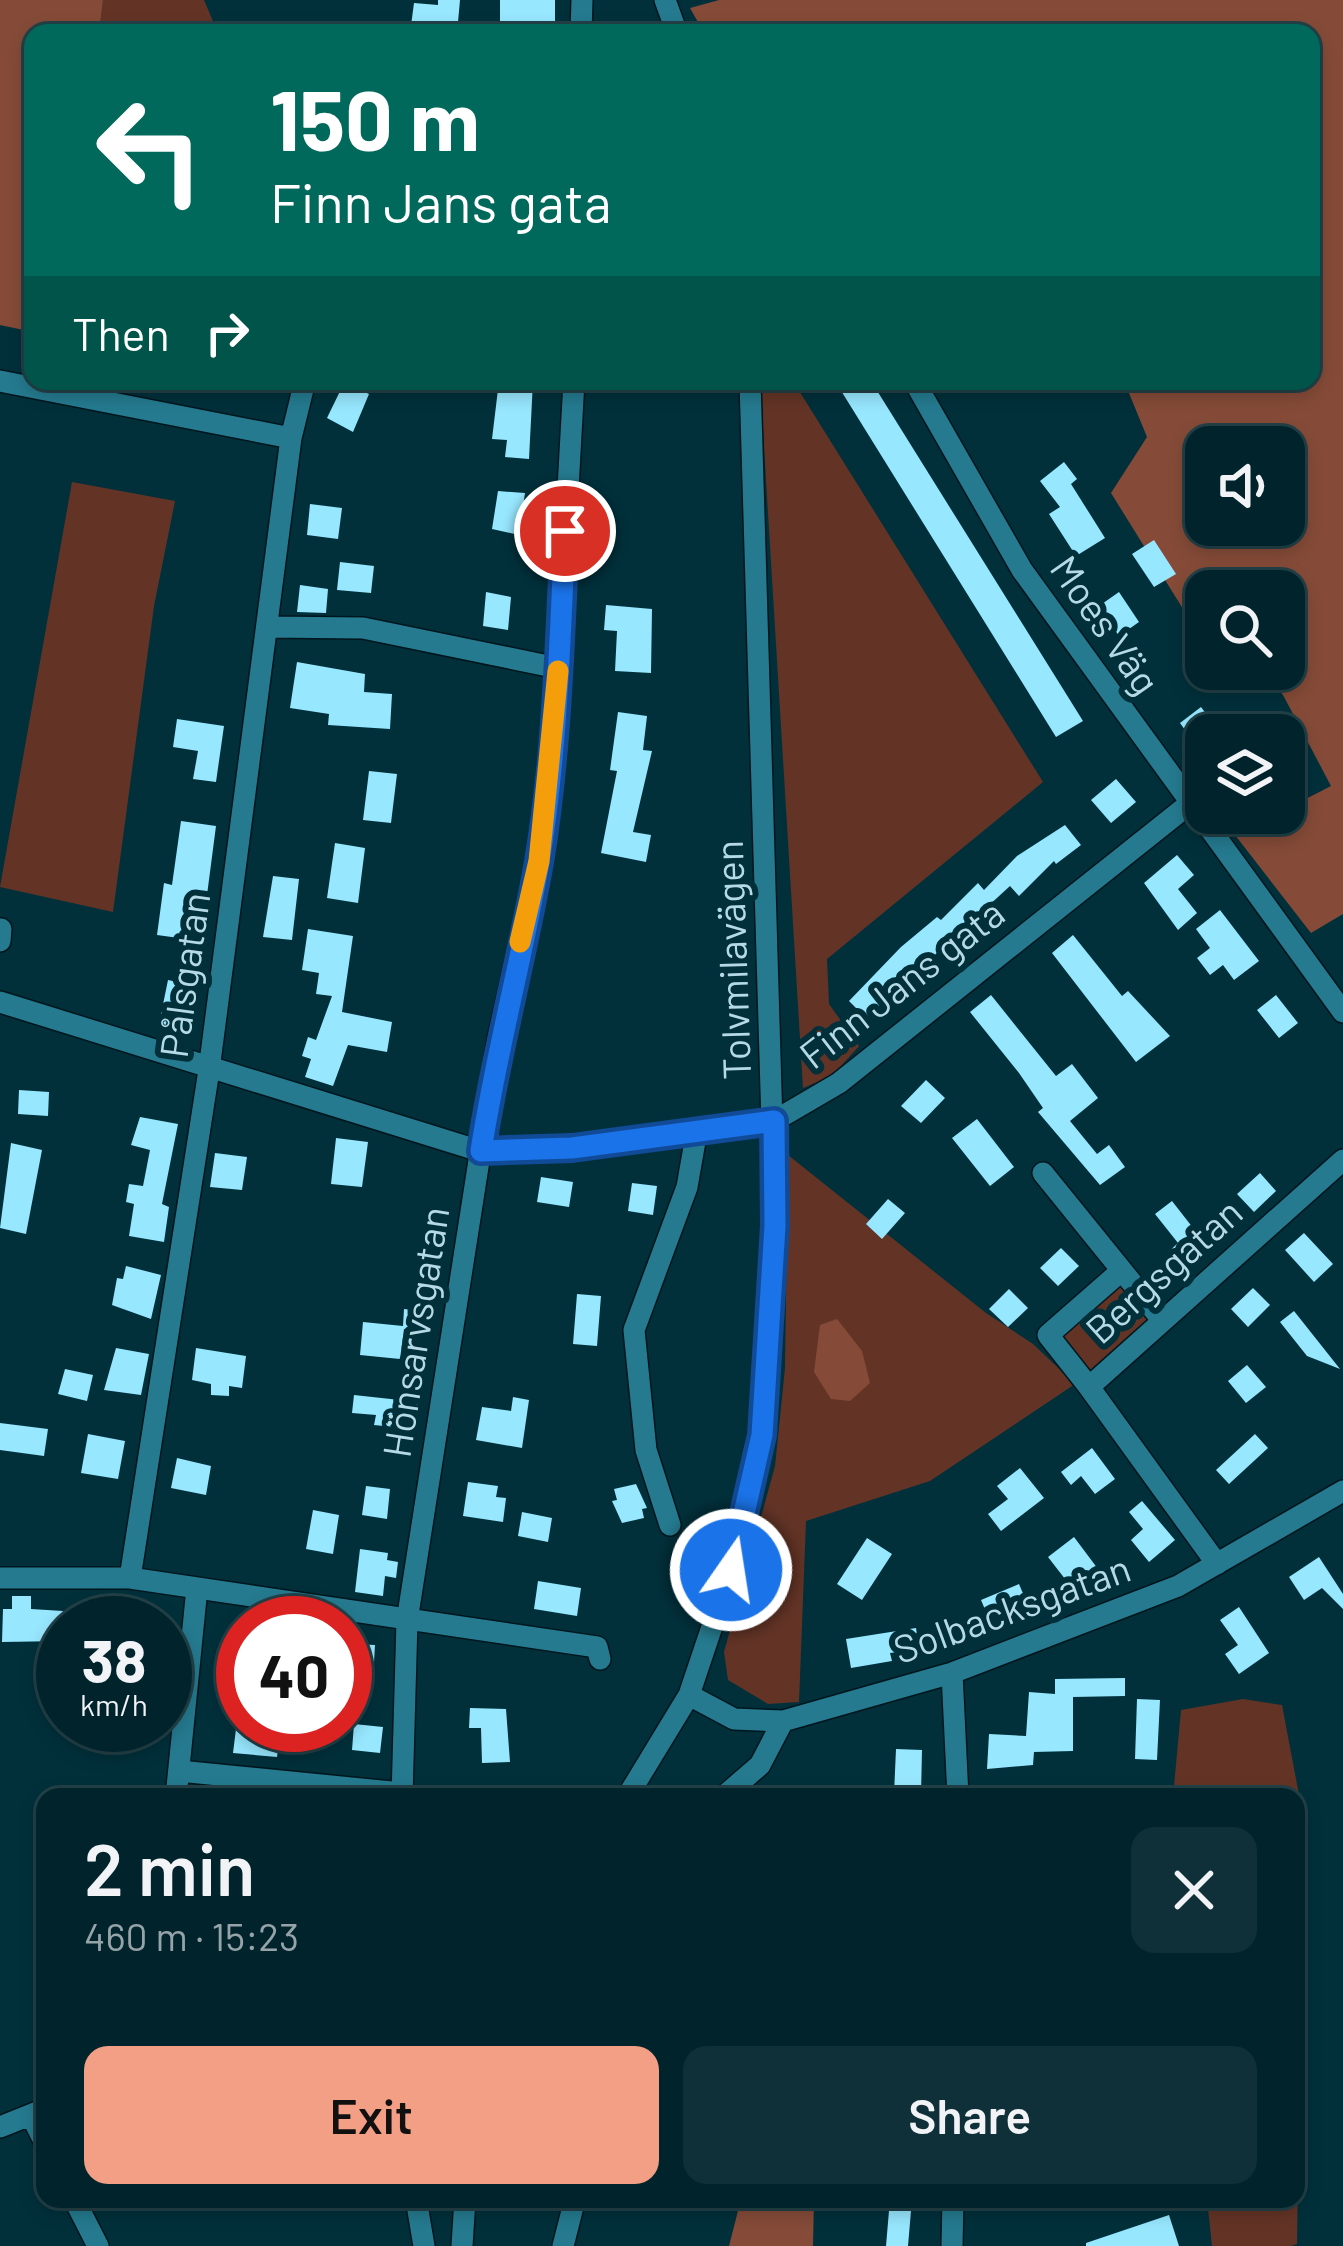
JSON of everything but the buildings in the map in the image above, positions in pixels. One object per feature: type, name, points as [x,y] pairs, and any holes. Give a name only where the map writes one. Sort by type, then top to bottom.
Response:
[{"type":"street","points":[[46,390],[291,438]]},
{"type":"street","name":"Pålsgatan","points":[[130,1578],[209,1070],[291,438],[302,390]]},
{"type":"street","name":"Hönsarvsgatan","points":[[402,1788],[407,1621],[498,1039],[539,861],[558,668],[573,390]]},
{"type":"street","name":"Tolvmilavägen","points":[[632,1788],[689,1695],[731,1570],[762,1435],[775,1226],[774,1121],[750,390]]},
{"type":"street","name":"Moes Väg","points":[[919,390],[1022,570],[1185,801]]},
{"type":"street","points":[[268,627],[363,628],[558,668]]},
{"type":"street","name":"Finn Jans gata","points":[[0,1002],[481,1151],[572,1148],[774,1121],[839,1083],[1185,807]]},
{"type":"street","name":"Moes Väg","points":[[1210,834],[1343,1012]]},
{"type":"street","points":[[0,941],[2,929]]},
{"type":"street","points":[[670,1525],[646,1450],[634,1330],[687,1187],[697,1130]]},
{"type":"street","name":"Bergsgatan","points":[[1217,1564],[1089,1387],[1343,1160]]},
{"type":"street","points":[[1042,1173],[1162,1320]]},
{"type":"street","points":[[1089,1387],[1048,1335],[1121,1271]]},
{"type":"street","name":"Solbacksgatan","points":[[689,1695],[734,1719],[783,1720],[952,1673],[1097,1620],[1217,1564],[1343,1491]]},
{"type":"street","points":[[0,1578],[130,1578],[597,1647],[600,1659]]},
{"type":"street","points":[[177,1788],[197,1588]]},
{"type":"street","points":[[952,1673],[958,1788]]},
{"type":"street","points":[[734,1788],[760,1766],[783,1720]]},
{"type":"street","points":[[179,1771],[337,1788]]},
{"type":"street","points":[[0,2127],[36,2113]]},
{"type":"street","points":[[79,2208],[98,2246]]},
{"type":"street","points":[[418,2208],[424,2246]]},
{"type":"street","points":[[462,2246],[464,2208]]},
{"type":"street","points":[[563,2246],[573,2208]]},
{"type":"street","points":[[952,2246],[953,2208]]},
{"type":"shaded area","points":[[0,0],[103,0],[100,24],[24,24],[24,330],[0,325]]},
{"type":"shaded area","points":[[103,0],[204,0],[214,24],[100,24]]},
{"type":"shaded area","points":[[719,0],[1343,0],[1343,914],[1311,933],[1235,835],[1305,834],[1305,799],[1331,786],[1305,737],[1305,714],[1293,714],[1279,690],[1305,690],[1305,570],[1185,570],[1185,612],[1111,493],[1147,437],[1128,390],[1320,390],[1320,24],[699,24],[690,8]]},
{"type":"shaded area","points":[[761,390],[799,390],[1043,782],[827,959],[829,1004],[859,1046],[832,1076],[803,1088]]},
{"type":"shaded area","points":[[72,482],[175,501],[154,606],[113,912],[0,887]]},
{"type":"shaded area","points":[[788,1155],[986,1313],[1033,1344],[1075,1384],[930,1481],[806,1521],[799,1702],[768,1704],[728,1680],[724,1652],[775,1466],[785,1368]]},
{"type":"shaded area","points":[[1121,1285],[1153,1322],[1087,1375],[1058,1335]]},
{"type":"shaded area","points":[[837,1319],[862,1351],[870,1383],[850,1401],[831,1399],[814,1372],[820,1325]]},
{"type":"shaded area","points":[[1243,1699],[1282,1705],[1298,1788],[1174,1788],[1181,1710]]},
{"type":"shaded area","points":[[739,2208],[814,2208],[813,2246],[729,2246]]},
{"type":"shaded area","points":[[1208,2208],[1298,2208],[1297,2244],[1212,2246]]},
{"type":"slow traffic","points":[[520,942],[539,861],[558,671]]},
{"type":"route","points":[[565,531],[558,668],[539,861],[498,1039],[481,1151],[572,1148],[774,1121],[775,1226],[762,1435],[731,1570]]}]
